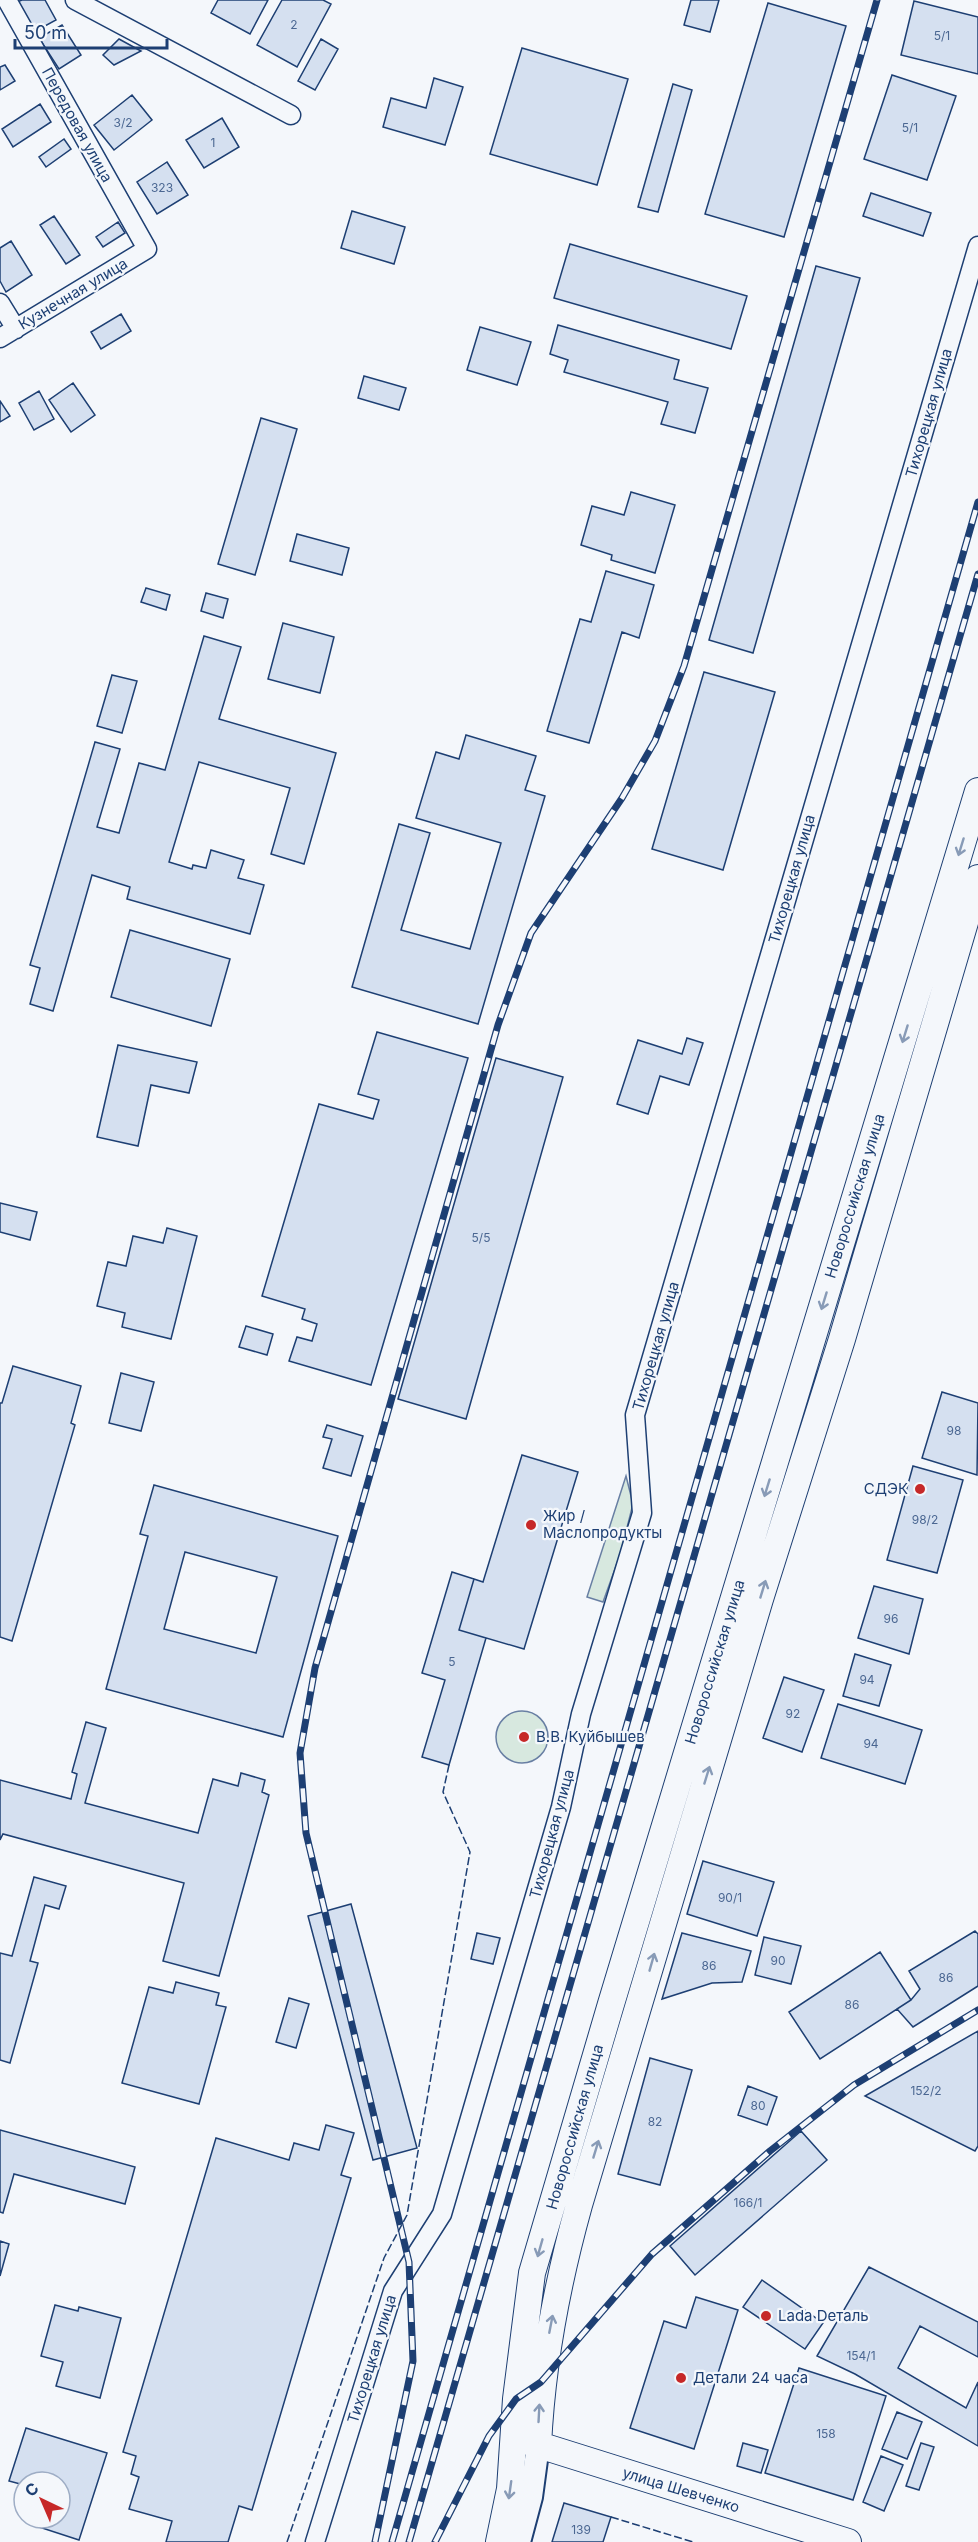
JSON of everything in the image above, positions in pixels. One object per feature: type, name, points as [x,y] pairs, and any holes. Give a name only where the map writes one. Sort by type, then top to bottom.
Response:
[{"type":"main road","name":"Новороссийская улица","points":[[499,2542],[510,2489],[532,2274],[611,2004],[978,791]]},
{"type":"main road","name":"Новороссийская улица","points":[[538,2445],[541,2382],[564,2257],[760,1599],[845,1328],[978,878]]},
{"type":"main road","name":"улица Шевченко","points":[[514,2437],[848,2542]]},
{"type":"street","name":"Передовая улица","points":[[7,0],[147,249]]},
{"type":"street","points":[[75,0],[291,115]]},
{"type":"street","name":"Тихорецкая улица","points":[[315,2542],[393,2291],[442,2214],[561,1807],[580,1714],[642,1513],[635,1415],[978,246]]},
{"type":"street","name":"Кузнечная улица","points":[[8,333],[147,249]]},
{"type":"street","points":[[0,303],[8,333]]},
{"type":"street","name":"Новороссийская улица","points":[[519,2542],[531,2496],[538,2445]]},
{"type":"shaded area","points":[[626,1476],[633,1504],[620,1555],[603,1602],[587,1597]]},
{"type":"shaded area","points":[[517,1711],[527,1711],[541,1718],[548,1737],[541,1756],[527,1763],[517,1763],[507,1759],[500,1752],[496,1742],[496,1732],[500,1722],[507,1715]]},
{"type":"building","points":[[45,0],[56,20],[34,32],[17,2]]},
{"type":"building","points":[[218,0],[268,0],[250,34],[211,13]]},
{"type":"building","points":[[282,0],[323,0],[331,4],[297,67],[257,45]]},
{"type":"building","points":[[691,0],[719,0],[710,32],[684,25]]},
{"type":"building","points":[[914,1],[978,17],[978,74],[901,55]]},
{"type":"building","points":[[768,3],[846,26],[784,237],[705,214]]},
{"type":"building","points":[[62,25],[81,55],[59,69],[39,38]]},
{"type":"building","points":[[119,39],[141,51],[114,65],[103,55]]},
{"type":"building","points":[[321,39],[338,49],[315,90],[298,81]]},
{"type":"building","points":[[522,48],[628,79],[597,185],[490,154]]},
{"type":"building","points":[[5,65],[15,81],[0,90],[0,67]]},
{"type":"building","points":[[892,75],[956,96],[927,180],[864,159]]},
{"type":"building","points":[[434,78],[463,87],[445,145],[383,127],[391,98],[426,108]]},
{"type":"building","points":[[673,84],[692,90],[658,212],[638,207]]},
{"type":"building","points":[[132,95],[152,120],[114,150],[94,125]]},
{"type":"building","points":[[40,104],[51,122],[13,147],[2,129]]},
{"type":"building","points":[[222,118],[239,147],[204,168],[186,140]]},
{"type":"building","points":[[64,139],[71,149],[46,167],[39,157]]},
{"type":"building","points":[[167,162],[188,195],[157,214],[137,182]]},
{"type":"building","points":[[871,193],[931,213],[923,236],[863,216]]},
{"type":"building","points":[[352,211],[405,227],[394,264],[341,248]]},
{"type":"building","points":[[54,216],[80,255],[66,264],[40,225]]},
{"type":"building","points":[[118,222],[125,233],[103,247],[96,237]]},
{"type":"building","points":[[11,241],[32,275],[6,292],[0,281],[0,248]]},
{"type":"building","points":[[570,244],[747,296],[731,349],[554,298]]},
{"type":"building","points":[[816,266],[860,278],[753,653],[709,640]]},
{"type":"building","points":[[121,314],[131,331],[101,349],[91,332]]},
{"type":"building","points":[[558,325],[679,360],[674,379],[708,388],[695,433],[661,424],[668,402],[564,372],[568,360],[550,354]]},
{"type":"building","points":[[480,327],[531,342],[517,385],[467,370]]},
{"type":"building","points":[[364,376],[406,388],[399,410],[358,398]]},
{"type":"building","points":[[73,383],[95,415],[71,432],[49,400]]},
{"type":"building","points":[[39,391],[54,419],[34,430],[19,403]]},
{"type":"building","points":[[0,401],[10,416],[0,422]]},
{"type":"building","points":[[261,418],[297,429],[255,575],[218,564]]},
{"type":"building","points":[[631,492],[675,505],[655,573],[611,560],[612,555],[581,545],[592,506],[624,515]]},
{"type":"building","points":[[297,534],[349,548],[342,575],[290,561]]},
{"type":"building","points":[[606,571],[654,585],[639,638],[622,632],[589,743],[547,731],[580,619],[591,622]]},
{"type":"building","points":[[146,588],[170,595],[166,610],[141,602]]},
{"type":"building","points":[[206,593],[228,599],[223,618],[201,611]]},
{"type":"building","points":[[283,623],[334,637],[320,693],[268,679]]},
{"type":"building","points":[[204,636],[241,647],[219,719],[336,753],[304,864],[271,854],[290,788],[199,762],[169,862],[192,869],[193,865],[206,868],[211,850],[244,860],[238,878],[264,885],[250,934],[127,899],[130,887],[92,875],[53,1011],[30,1004],[40,968],[30,965],[95,742],[120,749],[97,827],[119,833],[139,763],[165,770]]},
{"type":"building","points":[[704,672],[775,692],[723,870],[652,849]]},
{"type":"building","points":[[112,675],[137,681],[122,733],[97,726]]},
{"type":"building","points":[[466,735],[536,756],[525,790],[545,796],[478,1024],[352,987],[399,824],[430,833],[401,930],[470,949],[501,843],[416,818],[436,752],[459,759]]},
{"type":"building","points":[[130,930],[230,959],[211,1026],[111,997]]},
{"type":"building","points":[[377,1032],[468,1058],[371,1385],[289,1361],[297,1337],[312,1341],[317,1324],[302,1319],[305,1309],[262,1296],[319,1104],[373,1119],[379,1100],[358,1094]]},
{"type":"building","points":[[687,1038],[703,1043],[689,1085],[660,1076],[648,1114],[617,1104],[638,1040],[682,1054]]},
{"type":"building","points":[[118,1045],[197,1062],[189,1093],[151,1085],[138,1146],[97,1137]]},
{"type":"building","points":[[496,1058],[563,1077],[466,1419],[398,1399]]},
{"type":"building","points":[[0,1203],[37,1212],[30,1240],[0,1232]]},
{"type":"building","points":[[167,1228],[197,1236],[171,1339],[122,1327],[125,1313],[97,1306],[108,1262],[126,1266],[133,1236],[163,1243]]},
{"type":"building","points":[[246,1326],[273,1334],[267,1355],[239,1347]]},
{"type":"building","points":[[13,1366],[81,1386],[71,1423],[75,1425],[12,1641],[0,1637],[0,1403],[2,1403]]},
{"type":"building","points":[[121,1373],[154,1382],[141,1431],[109,1423]]},
{"type":"building","points":[[942,1392],[978,1403],[977,1475],[922,1458]]},
{"type":"building","points":[[327,1425],[363,1436],[351,1476],[323,1468],[332,1439],[323,1437]]},
{"type":"building","name":"Жир / Маслопродукты","points":[[522,1455],[578,1472],[524,1649],[459,1630],[474,1579],[483,1582]]},
{"type":"building","points":[[913,1466],[963,1480],[937,1573],[887,1560]]},
{"type":"building","points":[[154,1485],[338,1536],[283,1737],[106,1689],[148,1536],[140,1534]],"holes":[[[185,1552],[277,1577],[256,1653],[164,1629]]]},
{"type":"building","points":[[452,1572],[474,1579],[459,1630],[486,1638],[449,1765],[422,1757],[445,1680],[422,1673]]},
{"type":"building","points":[[874,1586],[923,1599],[909,1654],[858,1638]]},
{"type":"building","points":[[855,1654],[891,1665],[879,1706],[843,1696]]},
{"type":"building","points":[[784,1677],[824,1690],[802,1752],[763,1738]]},
{"type":"building","points":[[838,1704],[922,1730],[905,1784],[821,1758]]},
{"type":"building","points":[[86,1722],[106,1728],[85,1803],[198,1833],[213,1779],[238,1786],[241,1773],[265,1780],[262,1792],[269,1795],[219,1976],[163,1961],[184,1883],[3,1834],[0,1840],[0,1780],[71,1799],[77,1774],[72,1772]]},
{"type":"building","points":[[703,1861],[774,1882],[757,1936],[687,1914]]},
{"type":"building","points":[[34,1877],[66,1886],[59,1909],[45,1905],[30,1961],[38,1963],[10,2063],[0,2060],[0,1953],[12,1956]]},
{"type":"building","points":[[351,1904],[417,2148],[373,2160],[308,1916]]},
{"type":"building","points":[[975,1931],[978,1934],[978,1986],[913,2027],[897,2009],[911,2000],[920,1989],[909,1971]]},
{"type":"building","points":[[477,1933],[500,1938],[493,1964],[471,1959]]},
{"type":"building","points":[[682,1933],[751,1951],[742,1982],[712,1983],[662,1999]]},
{"type":"building","points":[[764,1937],[801,1946],[791,1984],[755,1975]]},
{"type":"building","points":[[880,1952],[911,2000],[820,2059],[789,2012]]},
{"type":"building","points":[[176,1982],[219,1993],[216,2005],[226,2007],[199,2104],[122,2083],[149,1987],[173,1993]]},
{"type":"building","points":[[289,1998],[309,2004],[296,2048],[276,2042]]},
{"type":"building","points":[[978,2031],[978,2146],[975,2151],[865,2096]]},
{"type":"building","points":[[650,2058],[692,2070],[660,2185],[618,2174]]},
{"type":"building","points":[[748,2086],[777,2097],[767,2125],[738,2115]]},
{"type":"building","points":[[326,2125],[354,2133],[341,2175],[351,2178],[252,2510],[239,2506],[228,2542],[166,2542],[172,2521],[129,2509],[139,2477],[131,2474],[136,2456],[123,2452],[216,2138],[289,2160],[294,2143],[319,2150]]},
{"type":"building","points":[[0,2130],[135,2167],[125,2204],[14,2174],[3,2213],[0,2212]]},
{"type":"building","points":[[801,2131],[827,2160],[695,2275],[670,2246]]},
{"type":"building","points":[[0,2241],[9,2244],[0,2276]]},
{"type":"building","points":[[869,2267],[978,2322],[978,2357],[920,2326],[898,2368],[966,2408],[978,2382],[978,2446],[855,2374],[817,2356]]},
{"type":"building","points":[[762,2280],[823,2323],[805,2349],[743,2307]]},
{"type":"building","name":"Детали 24 часа","points":[[696,2297],[738,2310],[694,2449],[630,2428],[664,2321],[686,2328]]},
{"type":"building","points":[[55,2305],[78,2311],[79,2307],[121,2318],[100,2398],[56,2386],[63,2362],[41,2356]]},
{"type":"building","points":[[799,2368],[886,2396],[853,2500],[765,2473]]},
{"type":"building","points":[[897,2412],[922,2422],[907,2459],[882,2449]]},
{"type":"building","points":[[26,2428],[107,2453],[79,2540],[48,2530],[72,2530],[72,2470],[13,2470]]},
{"type":"building","points":[[743,2443],[768,2450],[761,2473],[737,2466]]},
{"type":"building","points":[[921,2443],[934,2447],[919,2490],[906,2486]]},
{"type":"building","points":[[881,2456],[903,2465],[884,2511],[863,2502]]},
{"type":"building","points":[[564,2503],[611,2517],[603,2542],[552,2542]]},
{"type":"railway","points":[[375,2542],[413,2361],[409,2262],[306,1833],[300,1753],[315,1668],[498,1025],[531,933],[622,798],[655,741],[684,666],[877,0]]},
{"type":"railway","points":[[392,2542],[978,502]]},
{"type":"railway","points":[[409,2542],[978,574]]},
{"type":"railway","points":[[435,2542],[489,2436],[516,2399],[541,2382],[652,2254],[770,2151],[854,2085],[978,2010]]},
{"type":"fence","points":[[287,2542],[384,2258],[407,2215],[470,1852],[443,1792],[449,1765]]},
{"type":"fence","points":[[611,2517],[693,2542]]},
{"type":"place","name":"СДЭК","points":[[920,1489]]},
{"type":"place","name":"Жир / Маслопродукты","points":[[531,1525]]},
{"type":"place","name":"В.В. Куйбышев","points":[[524,1737]]},
{"type":"place","name":"Lada Dеталь","points":[[766,2316]]},
{"type":"place","name":"Детали 24 часа","points":[[681,2378]]}]
